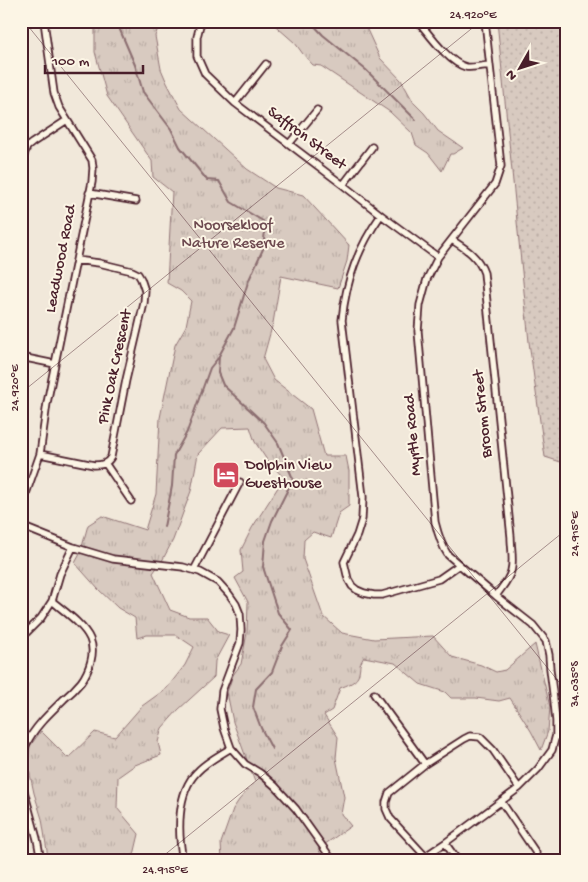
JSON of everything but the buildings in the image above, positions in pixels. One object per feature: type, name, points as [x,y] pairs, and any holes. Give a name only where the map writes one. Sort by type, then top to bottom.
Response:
[{"type":"street","name":"Leadwood Road","points":[[21,508],[40,454],[47,403],[93,168],[92,160],[59,106],[54,93],[44,21]]},
{"type":"street","name":"Saffron Street","points":[[204,21],[200,25],[197,37],[197,56],[205,74],[235,103],[438,257]]},
{"type":"street","points":[[418,21],[449,57],[458,63],[468,68],[490,65]]},
{"type":"street","name":"Myrtle Road","points":[[418,861],[519,788],[538,769],[552,750],[556,735],[556,720],[546,640],[533,625],[448,555],[443,548],[435,522],[418,331],[420,305],[427,279],[438,257],[495,184],[501,166],[485,21]]},
{"type":"street","points":[[235,103],[266,64]]},
{"type":"street","points":[[289,144],[316,110]]},
{"type":"street","points":[[21,165],[27,147],[67,120]]},
{"type":"street","points":[[343,185],[372,147]]},
{"type":"street","points":[[89,193],[136,201]]},
{"type":"street","points":[[381,215],[369,232],[358,254],[343,306],[342,320],[363,497],[362,519],[357,535],[344,562],[348,579],[352,586],[364,594],[374,596],[439,579],[459,565]]},
{"type":"street","name":"Broom Street","points":[[452,240],[474,256],[484,273],[512,563],[512,570],[496,596]]},
{"type":"street","name":"Pink Oak Crescent","points":[[76,260],[132,271],[138,274],[145,291],[111,456],[104,463]]},
{"type":"street","points":[[21,357],[55,364]]},
{"type":"street","points":[[40,454],[94,465],[102,465],[104,463],[131,501]]},
{"type":"street","points":[[194,570],[240,482]]},
{"type":"street","points":[[21,526],[73,547],[113,559],[183,567],[200,572],[218,582],[236,604],[240,614],[240,643],[222,691],[220,709],[231,748],[246,764],[275,786],[296,809],[333,861]]},
{"type":"street","points":[[22,637],[41,618],[52,601],[60,574],[73,547]]},
{"type":"street","points":[[21,765],[22,754],[30,737],[79,684],[89,668],[92,653],[92,644],[87,633],[52,601]]},
{"type":"street","points":[[374,694],[425,764]]},
{"type":"street","points":[[425,856],[390,818],[386,809],[386,802],[388,793],[425,764],[470,736],[480,737],[493,750],[519,788]]},
{"type":"street","points":[[183,861],[180,813],[185,792],[196,772],[231,748]]},
{"type":"street","points":[[21,780],[38,839],[40,861]]},
{"type":"street","points":[[500,801],[536,853]]},
{"type":"street","points":[[445,843],[458,861]]},
{"type":"green space","name":"Noorsekloof Nature Reserve","points":[[95,21],[161,21],[155,36],[161,69],[181,109],[247,169],[276,188],[303,195],[349,245],[347,261],[338,288],[281,276],[273,323],[263,359],[274,380],[311,409],[324,456],[346,456],[349,471],[349,506],[339,513],[331,538],[313,532],[304,540],[303,559],[323,616],[342,633],[374,639],[433,636],[452,657],[481,665],[496,672],[505,670],[535,644],[550,707],[548,731],[541,750],[510,698],[499,701],[476,698],[451,698],[445,692],[420,684],[395,663],[364,657],[360,664],[357,679],[340,688],[332,710],[324,715],[338,737],[336,758],[344,797],[341,814],[351,826],[318,849],[325,861],[222,861],[221,843],[233,809],[255,782],[233,722],[227,692],[233,675],[241,664],[247,633],[248,602],[235,578],[243,572],[241,550],[252,528],[284,478],[267,460],[255,442],[250,427],[222,428],[198,454],[191,491],[173,540],[153,573],[170,610],[189,617],[207,617],[219,632],[229,635],[215,661],[214,677],[178,710],[162,728],[158,742],[161,755],[135,765],[118,777],[117,808],[139,834],[134,855],[117,858],[115,861],[48,861],[42,819],[28,765],[30,746],[41,731],[68,758],[95,732],[115,737],[142,706],[167,688],[185,665],[194,647],[176,635],[147,635],[137,638],[135,618],[118,608],[75,563],[80,554],[88,525],[102,516],[145,530],[156,494],[160,418],[175,345],[186,326],[191,301],[181,291],[167,283],[172,192],[153,177],[152,161],[107,96],[95,52]]},
{"type":"green space","points":[[270,21],[363,21],[380,58],[401,80],[414,103],[438,131],[463,148],[450,154],[442,171],[428,153],[416,145],[412,133],[390,112],[321,66],[313,65],[295,43]]},
{"type":"green space","points":[[497,21],[567,21],[567,464],[545,457],[529,342]]},
{"type":"waterway","points":[[120,21],[120,30],[135,65],[143,92],[171,129],[180,147],[207,180],[219,181],[231,202],[263,221],[265,230],[263,249],[248,282],[234,328],[219,356],[218,373],[223,385],[264,423],[278,443],[293,479],[272,521],[265,541],[263,567],[278,613],[292,630],[282,646],[272,672],[256,689],[253,707],[272,749]]},
{"type":"waterway","points":[[310,21],[323,35],[366,70],[416,120]]},
{"type":"waterway","points":[[164,527],[172,486],[174,455],[187,432],[210,368],[218,358]]},
{"type":"place","name":"Dolphin View Guesthouse","points":[[226,475]]}]
